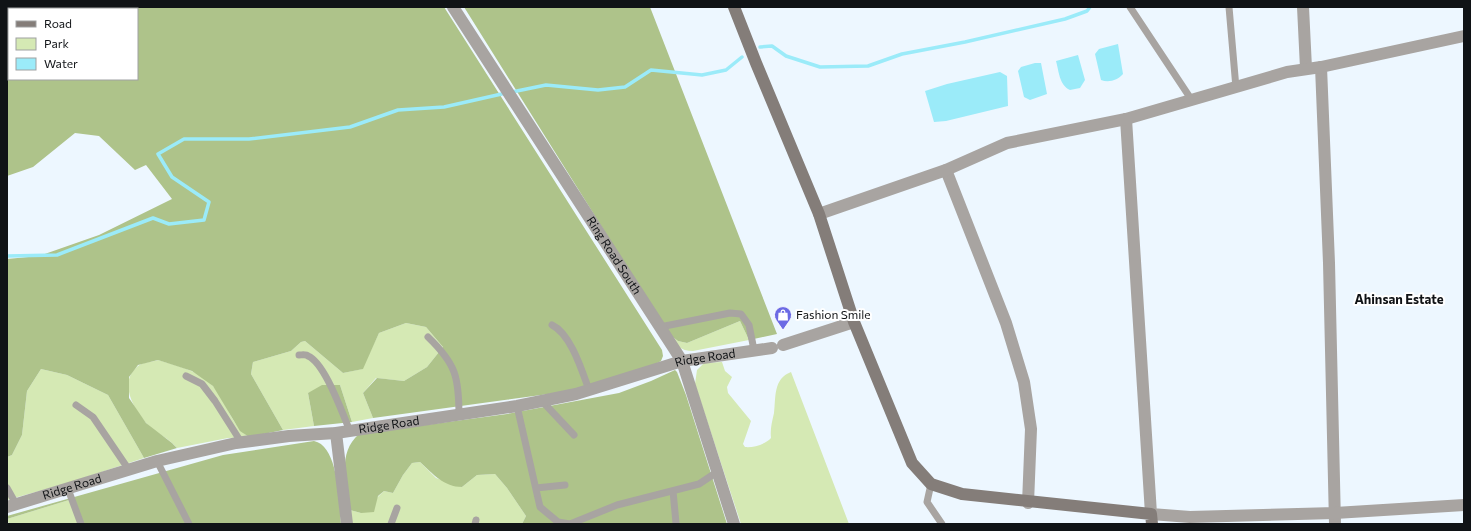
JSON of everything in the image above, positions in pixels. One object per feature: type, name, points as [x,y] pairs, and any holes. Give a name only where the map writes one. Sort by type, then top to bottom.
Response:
[{"type":"street","name":"Ring Road South","points":[[452,7],[474,38],[682,361],[734,524]]},
{"type":"street","points":[[734,7],[819,214],[854,322],[912,463],[930,484],[962,494],[1151,519],[1190,521],[1335,519],[1464,505]]},
{"type":"street","points":[[1303,7],[1306,68]]},
{"type":"street","points":[[819,214],[946,170],[1007,143],[1126,119],[1287,72],[1321,67],[1464,36]]},
{"type":"street","points":[[1321,67],[1329,263],[1335,519]]},
{"type":"street","points":[[1126,119],[1151,519]]},
{"type":"street","points":[[946,170],[1006,323],[1024,382],[1031,430],[1028,503]]},
{"type":"street","name":"Ridge Road","points":[[12,505],[157,461],[241,442],[289,436],[336,433],[459,416],[517,406],[589,390],[682,361],[777,346],[854,322]]},
{"type":"street","points":[[336,433],[348,524]]},
{"type":"lane","points":[[1130,7],[1191,99]]},
{"type":"lane","points":[[1229,7],[1236,88]]},
{"type":"lane","points":[[660,328],[730,313],[741,314],[749,325],[754,350]]},
{"type":"lane","points":[[552,325],[565,336],[589,390]]},
{"type":"lane","points":[[428,337],[443,352],[450,362],[458,385],[459,416]]},
{"type":"lane","points":[[299,355],[308,355],[316,362],[325,374],[350,431]]},
{"type":"lane","points":[[186,376],[202,384],[215,401],[241,442]]},
{"type":"lane","points":[[542,401],[574,435]]},
{"type":"lane","points":[[76,405],[93,417],[129,470]]},
{"type":"lane","points":[[517,406],[540,507],[558,522],[570,524],[617,505],[699,484],[717,472]]},
{"type":"lane","points":[[157,461],[190,524]]},
{"type":"lane","points":[[930,484],[927,502],[942,524]]},
{"type":"lane","points":[[536,488],[565,486]]},
{"type":"lane","points":[[7,488],[12,505]]},
{"type":"lane","points":[[68,489],[81,524]]},
{"type":"lane","points":[[673,491],[676,523]]},
{"type":"lane","points":[[391,524],[397,508]]},
{"type":"green space","points":[[7,7],[444,7],[662,350],[663,356],[661,361],[648,368],[578,390],[373,418],[363,393],[377,378],[404,381],[427,367],[443,347],[426,327],[406,323],[379,333],[363,369],[343,373],[305,341],[301,342],[291,351],[253,362],[251,374],[283,430],[249,437],[240,431],[213,386],[192,371],[158,360],[138,365],[129,377],[129,398],[146,423],[177,448],[144,458],[108,395],[67,375],[41,369],[27,391],[22,435],[12,455],[7,457],[7,259],[39,256],[99,235],[172,199],[146,165],[135,170],[99,136],[75,133],[33,167],[7,176]]},
{"type":"green space","points":[[464,7],[650,7],[777,334],[749,340],[740,321],[687,343],[678,341],[669,334]]},
{"type":"green space","points":[[740,321],[749,340],[693,351],[685,350],[679,347],[669,334],[678,341],[687,343]]},
{"type":"green space","points":[[406,323],[426,327],[443,347],[427,367],[404,381],[376,378],[363,393],[373,418],[352,422],[340,385],[308,393],[314,426],[283,430],[251,374],[253,362],[291,351],[301,342],[305,341],[343,373],[362,369],[379,333]]},
{"type":"green space","points":[[158,360],[196,373],[209,381],[218,393],[233,420],[249,437],[228,438],[177,448],[170,441],[150,427],[132,403],[128,387],[132,372],[138,366]]},
{"type":"green space","points":[[722,362],[725,371],[732,377],[727,387],[728,393],[751,421],[743,444],[745,447],[759,445],[771,438],[776,389],[781,379],[791,372],[849,524],[741,524],[695,384],[697,370],[704,363]]},
{"type":"green space","points":[[41,369],[67,375],[108,395],[144,458],[68,483],[7,500],[7,457],[12,455],[22,435],[27,391]]},
{"type":"green space","points":[[675,370],[686,395],[727,524],[522,524],[526,516],[507,488],[495,474],[477,475],[462,487],[450,485],[444,482],[420,462],[412,463],[393,493],[384,491],[378,496],[374,512],[361,513],[350,510],[345,480],[345,460],[352,442],[359,434],[507,414],[619,393]]},
{"type":"green space","points":[[322,385],[340,385],[352,422],[314,426],[308,393]]},
{"type":"green space","points":[[314,441],[322,445],[333,464],[338,490],[341,524],[78,524],[69,500],[7,519],[7,516],[223,455]]},
{"type":"green space","points":[[420,462],[436,478],[462,487],[477,475],[495,474],[507,488],[526,516],[522,524],[352,524],[350,510],[361,513],[384,491],[393,493],[412,463]]},
{"type":"green space","points":[[69,500],[78,524],[9,524],[7,519]]},
{"type":"water","points":[[1118,44],[1123,74],[1119,78],[1113,80],[1101,80],[1095,54],[1099,49]]},
{"type":"water","points":[[1078,55],[1085,80],[1080,88],[1070,90],[1066,88],[1062,81],[1056,61]]},
{"type":"water","points":[[1041,63],[1047,94],[1030,100],[1024,97],[1018,71],[1021,67]]},
{"type":"water","points":[[1000,72],[1007,76],[1008,106],[946,121],[934,122],[925,91],[947,84]]},
{"type":"waterway","points":[[760,47],[772,46],[786,56],[820,67],[868,66],[902,54],[965,42],[1065,19],[1087,11],[1090,7]]},
{"type":"waterway","points":[[512,92],[546,85],[598,90],[625,87],[651,70],[702,75],[726,70],[742,57]]},
{"type":"waterway","points":[[7,256],[57,255],[153,218],[169,224],[204,220],[209,202],[172,177],[158,154],[184,139],[249,139],[350,127],[398,110],[444,107],[506,93]]},
{"type":"place","name":"Fashion Smile","points":[[783,330]]},
{"type":"district","name":"Ahinsan Estate","points":[[1399,299]]}]
